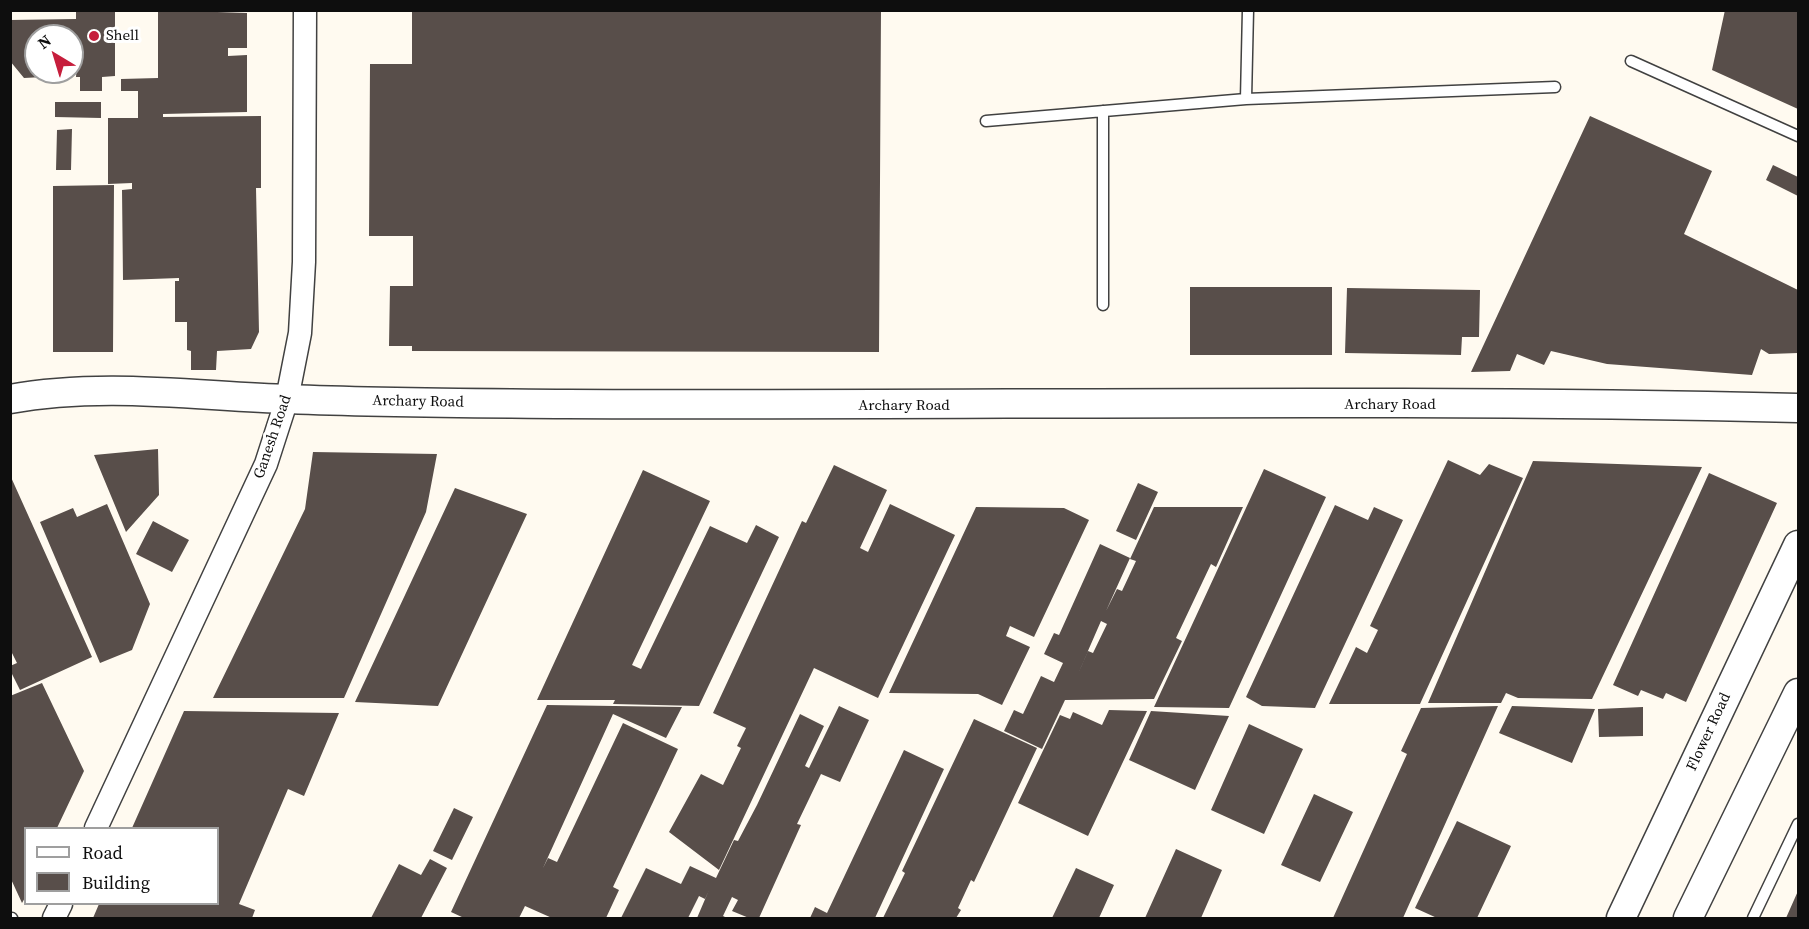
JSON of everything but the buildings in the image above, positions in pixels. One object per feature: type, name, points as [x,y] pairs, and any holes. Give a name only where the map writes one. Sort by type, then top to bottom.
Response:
[{"type":"street","name":"Ganesh Road","points":[[96,827],[266,464],[287,399],[300,333],[304,262],[305,10]]},
{"type":"street","name":"Archary Road","points":[[10,399],[31,395],[130,392],[287,399],[896,406],[1601,404],[1798,408]]},
{"type":"street","name":"Flower Road","points":[[1622,918],[1798,545]]},
{"type":"street","points":[[1688,918],[1798,693]]},
{"type":"lane","points":[[1246,99],[1248,10]]},
{"type":"lane","points":[[1630,61],[1798,136]]},
{"type":"lane","points":[[986,121],[1246,99],[1555,87]]},
{"type":"lane","points":[[1103,111],[1103,305]]},
{"type":"lane","points":[[1753,918],[1798,824]]},
{"type":"place","name":"Shell","points":[[94,36]]}]
